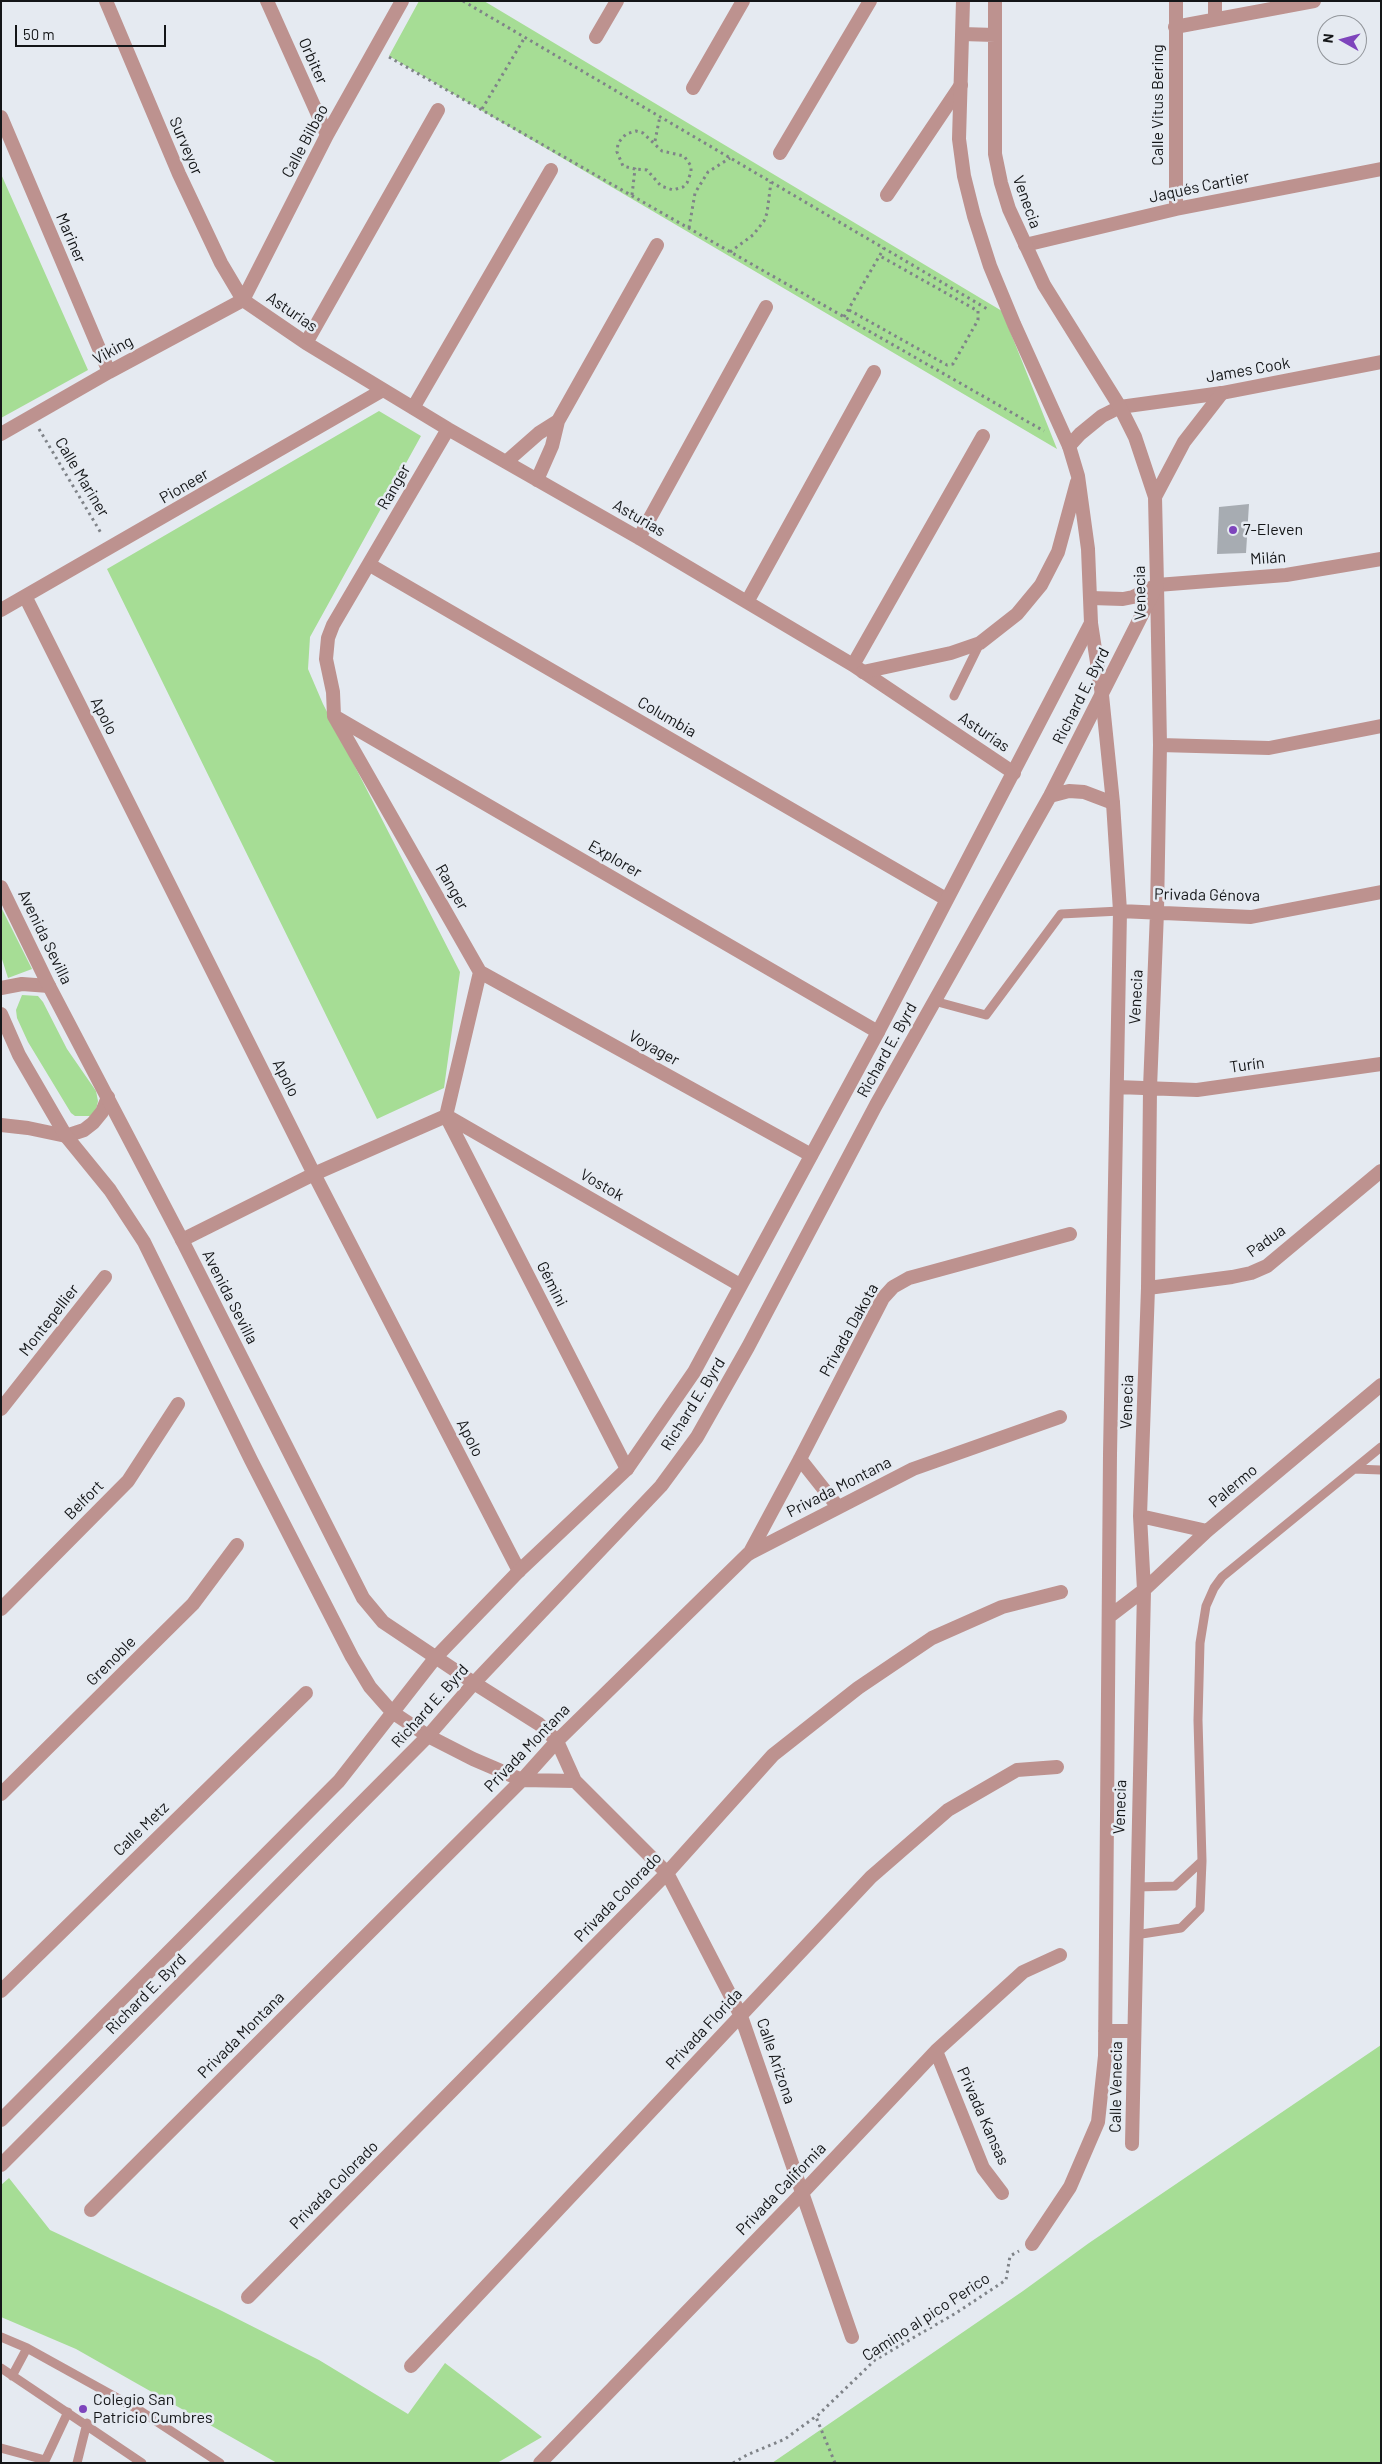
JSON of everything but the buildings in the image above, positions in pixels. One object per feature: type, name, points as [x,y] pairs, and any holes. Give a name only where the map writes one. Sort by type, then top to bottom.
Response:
[{"type":"street","name":"Surveyor","points":[[106,1],[179,174],[221,263],[243,300]]},
{"type":"street","name":"Orbiter","points":[[267,1],[327,135]]},
{"type":"street","name":"Calle Bilbao","points":[[243,300],[327,135],[402,1]]},
{"type":"street","points":[[596,38],[617,1]]},
{"type":"street","points":[[693,88],[743,1]]},
{"type":"street","points":[[780,153],[870,1]]},
{"type":"street","name":"Venecia","points":[[963,1],[960,139],[966,184],[990,266],[1069,446],[1078,476],[1086,524],[1091,624],[1102,695],[1120,911],[1110,1454],[1105,2031]]},
{"type":"street","name":"Venecia","points":[[995,1],[995,154],[1009,209],[1044,285],[1120,407],[1135,437],[1155,497],[1160,744],[1157,912],[1150,1088],[1148,1288],[1140,1516],[1144,1590],[1134,2032]]},
{"type":"street","name":"Calle Vitus Bering","points":[[1176,1],[1176,209]]},
{"type":"street","points":[[1215,1],[1215,19]]},
{"type":"street","points":[[1175,27],[1314,1]]},
{"type":"street","points":[[962,34],[995,35]]},
{"type":"street","points":[[887,195],[961,85]]},
{"type":"street","points":[[306,343],[438,110]]},
{"type":"street","name":"Mariner","points":[[1,117],[109,372]]},
{"type":"street","name":"Jaqués Cartier","points":[[1025,245],[1176,209],[1381,169]]},
{"type":"street","points":[[413,408],[551,170]]},
{"type":"street","points":[[537,480],[552,446],[558,422],[657,245]]},
{"type":"street","name":"Asturias","points":[[243,300],[306,343],[448,429],[639,538],[858,668],[1014,773]]},
{"type":"street","name":"Viking","points":[[1,434],[109,372],[243,300]]},
{"type":"street","points":[[639,538],[766,307]]},
{"type":"street","name":"James Cook","points":[[1120,407],[1222,393],[1381,362]]},
{"type":"street","points":[[747,602],[874,372]]},
{"type":"street","name":"Pioneer","points":[[1,610],[26,598],[383,390]]},
{"type":"street","points":[[1155,497],[1184,442],[1197,422],[1222,393]]},
{"type":"street","points":[[1069,446],[1102,416],[1120,407]]},
{"type":"street","points":[[506,462],[539,433],[558,422]]},
{"type":"street","name":"Ranger","points":[[448,429],[370,565],[333,625],[328,638],[326,659],[333,692],[334,716],[480,972]]},
{"type":"street","points":[[858,668],[983,436]]},
{"type":"street","points":[[858,668],[942,655],[980,643],[1017,614],[1040,585],[1058,552],[1078,476]]},
{"type":"street","name":"Milán","points":[[1157,585],[1286,575],[1381,559]]},
{"type":"street","name":"Columbia","points":[[370,565],[946,899]]},
{"type":"street","points":[[1091,598],[1123,599],[1134,597],[1157,585]]},
{"type":"street","name":"Richard E. Byrd","points":[[1,2164],[428,1736],[474,1683],[661,1486],[697,1437],[748,1347],[876,1105],[1050,796],[1157,585]]},
{"type":"street","name":"Apolo","points":[[26,598],[314,1174],[519,1571]]},
{"type":"street","name":"Richard E. Byrd","points":[[1,2120],[339,1781],[436,1657],[519,1571],[627,1469],[694,1372],[878,1032],[1091,624]]},
{"type":"street","name":"Explorer","points":[[334,716],[878,1032]]},
{"type":"street","points":[[1160,744],[1269,748],[1381,726]]},
{"type":"street","points":[[1050,796],[1069,791],[1084,792],[1112,803]]},
{"type":"street","name":"Avenida Sevilla","points":[[1,887],[49,986],[182,1240],[363,1598],[383,1622],[474,1683]]},
{"type":"street","name":"Privada Génova","points":[[1120,911],[1250,917],[1381,892]]},
{"type":"street","points":[[182,1240],[314,1174],[446,1116],[480,972]]},
{"type":"street","name":"Voyager","points":[[480,972],[811,1154]]},
{"type":"street","points":[[1,988],[22,984],[49,986]]},
{"type":"street","points":[[1,1014],[19,1055],[66,1136],[110,1190],[144,1242],[251,1460],[352,1657],[370,1687],[392,1712],[428,1736],[473,1760],[522,1780],[575,1781]]},
{"type":"street","name":"Turín","points":[[1117,1087],[1197,1090],[1381,1064]]},
{"type":"street","points":[[1,1125],[28,1128],[66,1136],[84,1130],[93,1123],[102,1112],[108,1097]]},
{"type":"street","name":"Vostok","points":[[446,1116],[740,1285]]},
{"type":"street","name":"Gémini","points":[[446,1116],[627,1469]]},
{"type":"street","name":"Padua","points":[[1148,1288],[1232,1277],[1251,1273],[1267,1266],[1381,1171]]},
{"type":"street","name":"Privada Dakota","points":[[748,1554],[800,1459],[883,1298],[893,1287],[909,1278],[1070,1234]]},
{"type":"street","name":"Montepellier","points":[[1,1409],[105,1277]]},
{"type":"street","name":"Palermo","points":[[1110,1616],[1144,1590],[1207,1531],[1381,1385]]},
{"type":"street","name":"Belfort","points":[[1,1609],[128,1481],[178,1404]]},
{"type":"street","name":"Privada Montana","points":[[91,2210],[522,1780],[557,1741],[748,1554],[913,1469],[1060,1417]]},
{"type":"street","points":[[800,1459],[838,1507]]},
{"type":"street","points":[[1140,1516],[1207,1531]]},
{"type":"street","name":"Grenoble","points":[[1,1794],[193,1604],[237,1545]]},
{"type":"street","name":"Privada Colorado","points":[[248,2297],[667,1873],[773,1755],[858,1688],[932,1638],[1002,1607],[1061,1592]]},
{"type":"street","name":"Calle Arizona","points":[[474,1683],[539,1724],[557,1741],[575,1781],[667,1873],[741,2016],[852,2337]]},
{"type":"street","name":"Calle Metz","points":[[1,1991],[306,1693]]},
{"type":"street","name":"Privada Florida","points":[[411,2366],[872,1877],[948,1810],[1017,1770],[1056,1767]]},
{"type":"street","name":"Privada California","points":[[540,2463],[803,2192],[936,2051],[1023,1972],[1060,1954]]},
{"type":"street","points":[[1105,2031],[1134,2032]]},
{"type":"street","name":"Calle Venecia","points":[[1032,2244],[1070,2187],[1098,2122],[1105,2031]]},
{"type":"street","name":"Calle Venecia","points":[[1132,2144],[1134,2032]]},
{"type":"street","name":"Privada Kansas","points":[[936,2051],[983,2168],[1002,2193]]},
{"type":"lane","points":[[954,696],[980,643]]},
{"type":"lane","points":[[934,1001],[986,1015],[1061,914],[1120,911]]},
{"type":"lane","points":[[1135,1935],[1181,1928],[1192,1920],[1200,1909],[1202,1861],[1199,1710],[1200,1643],[1206,1606],[1222,1577],[1381,1447]]},
{"type":"lane","points":[[1354,1470],[1381,1470]]},
{"type":"lane","points":[[1136,1887],[1175,1886],[1202,1861]]},
{"type":"lane","points":[[2,2338],[26,2348],[139,2410],[220,2463]]},
{"type":"lane","points":[[12,2376],[26,2348]]},
{"type":"lane","points":[[1,2368],[87,2424],[142,2463]]},
{"type":"lane","points":[[1,2448],[45,2462],[68,2412]]},
{"type":"lane","points":[[77,2463],[87,2424]]},
{"type":"path","points":[[463,1],[1014,324]]},
{"type":"path","points":[[482,109],[525,36]]},
{"type":"path","points":[[376,49],[1069,446]]},
{"type":"path","points":[[655,142],[660,116]]},
{"type":"path","points":[[636,132],[643,133],[655,142],[662,151],[680,154],[688,160],[691,172],[687,183],[678,188],[666,189],[661,186],[651,173],[635,169],[623,166],[617,152],[621,138],[626,134],[636,132]]},
{"type":"path","points":[[689,228],[695,193],[708,172],[730,158]]},
{"type":"path","points":[[632,195],[635,169]]},
{"type":"path","points":[[730,252],[754,235],[764,221],[767,213],[771,182]]},
{"type":"path","points":[[844,317],[884,248]]},
{"type":"path","points":[[849,310],[947,365],[953,364],[978,320],[978,312],[880,256]]},
{"type":"path","name":"Calle Mariner","points":[[32,417],[110,549]]},
{"type":"path","name":"Camino al pico Perico","points":[[816,2417],[875,2360],[956,2313],[1006,2280],[1010,2256],[1032,2244]]},
{"type":"path","points":[[733,2463],[785,2439],[816,2417],[835,2463]]},
{"type":"green space","points":[[419,1],[484,1],[1002,311],[1057,449],[389,56]]},
{"type":"green space","points":[[1,174],[88,370],[1,418]]},
{"type":"green space","points":[[379,411],[421,436],[310,637],[308,669],[323,704],[460,972],[444,1088],[377,1119],[107,569]]},
{"type":"green space","points":[[1,907],[32,969],[8,978],[1,956]]},
{"type":"green space","points":[[22,995],[38,996],[43,1002],[67,1049],[96,1091],[98,1101],[96,1110],[90,1116],[75,1116],[71,1113],[28,1042],[17,1018],[16,1010]]},
{"type":"green space","points":[[1381,2045],[1381,2463],[772,2463],[1023,2291],[1089,2243]]},
{"type":"green space","points":[[9,2178],[50,2230],[218,2309],[319,2360],[408,2414],[445,2363],[542,2437],[497,2463],[277,2463],[76,2349],[1,2317],[1,2185]]},
{"type":"place","name":"7-Eleven","points":[[1233,530]]},
{"type":"place","name":"Colegio San Patricio Cumbres","points":[[83,2409]]}]
